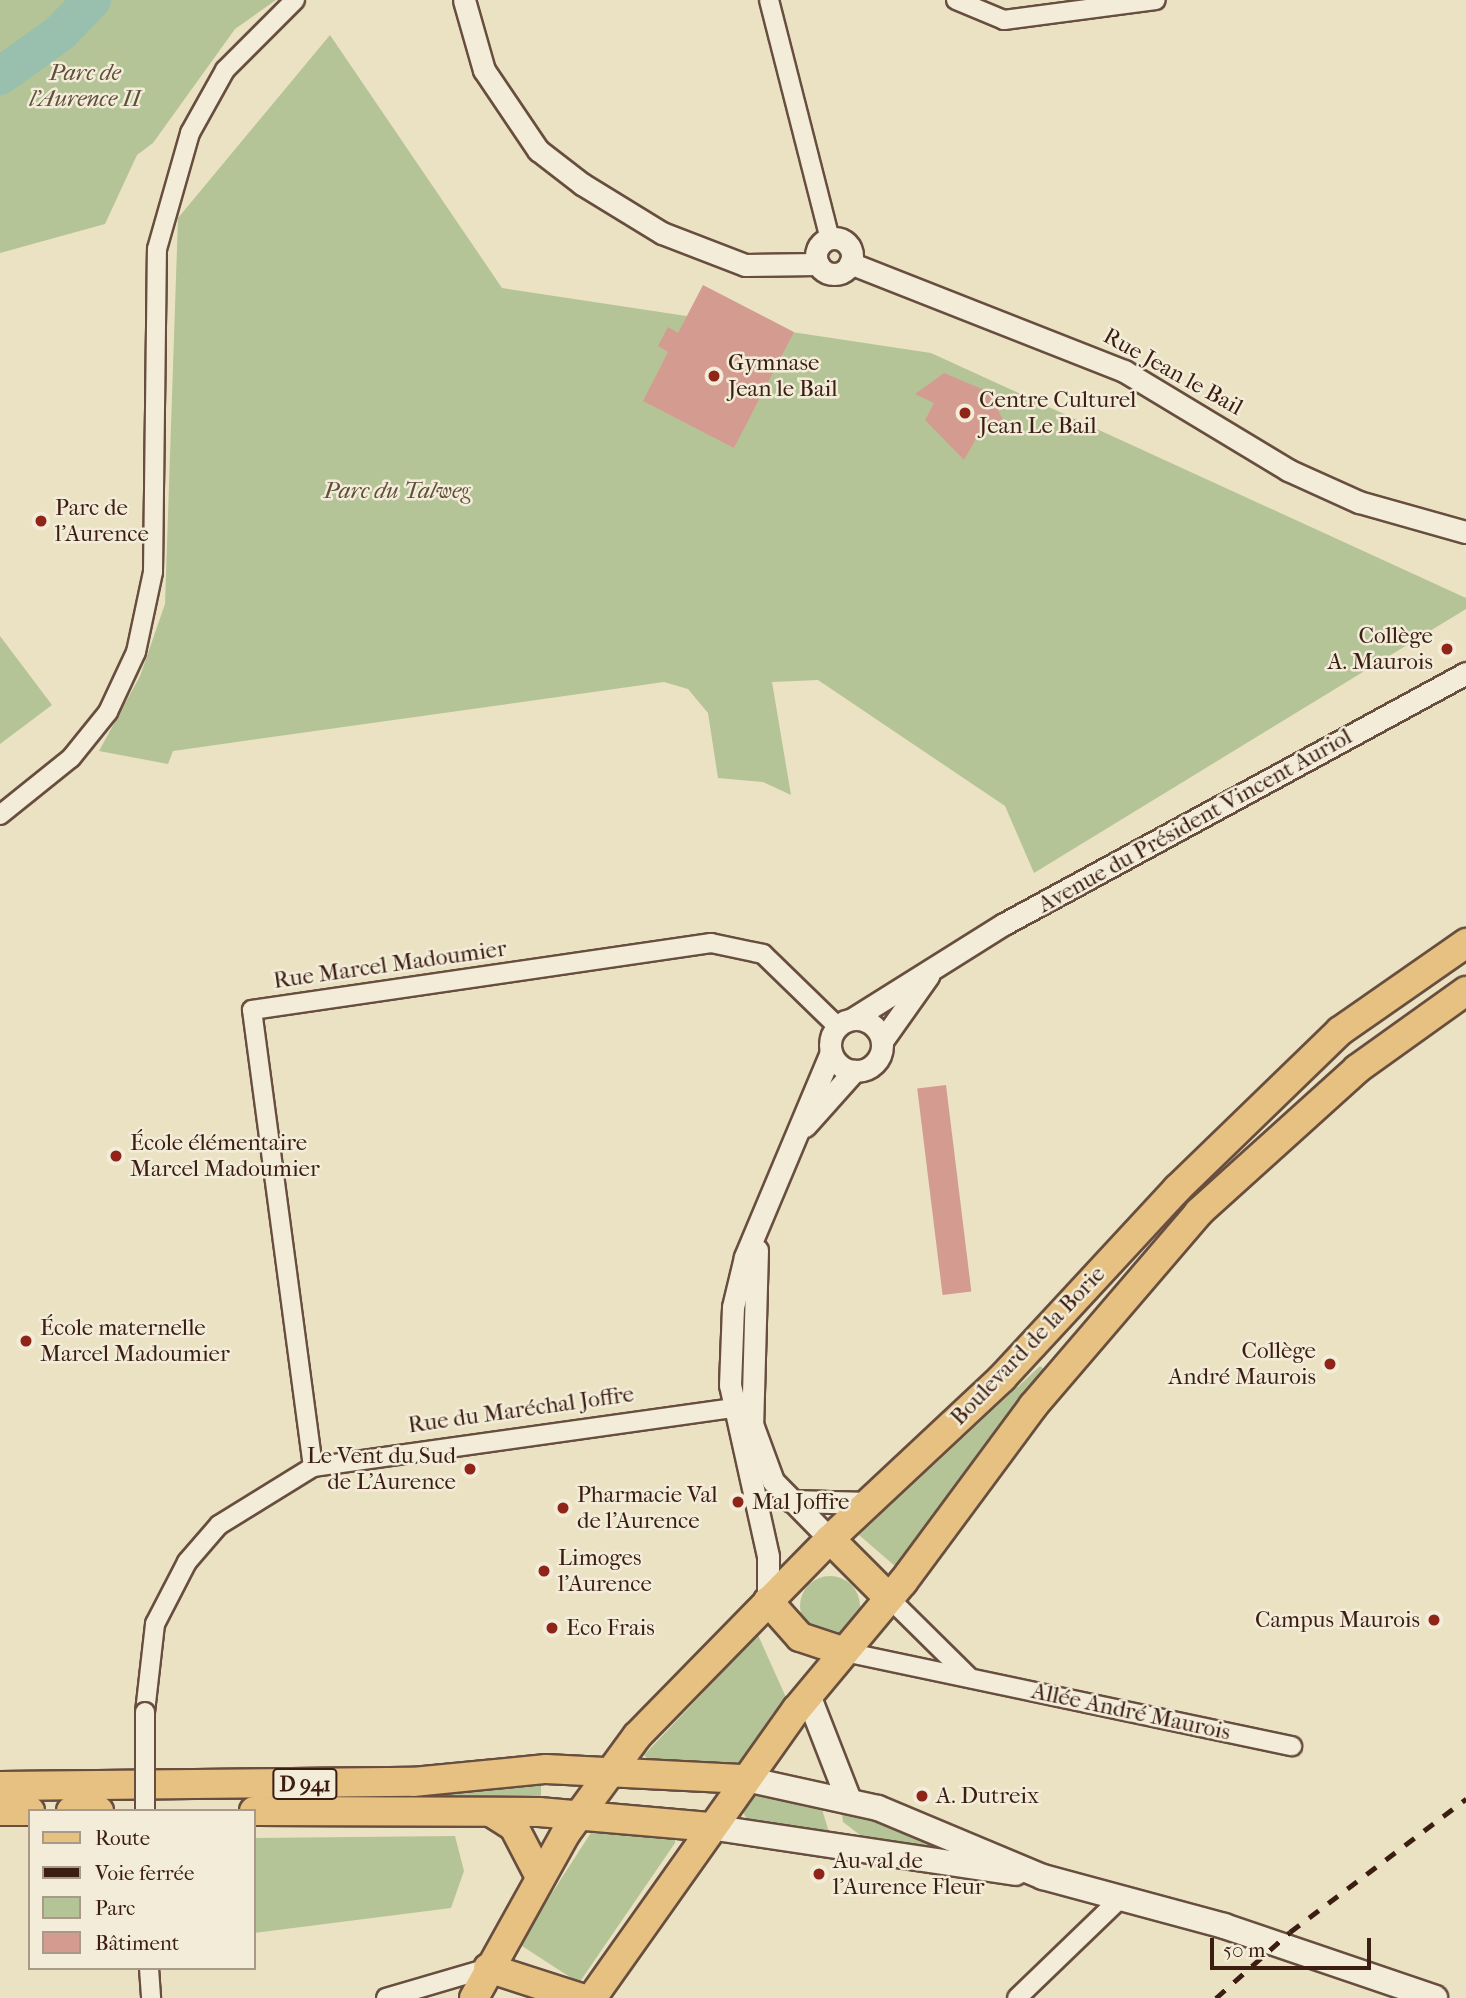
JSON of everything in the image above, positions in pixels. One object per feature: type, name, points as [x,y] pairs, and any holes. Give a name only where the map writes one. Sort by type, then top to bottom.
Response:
[{"type":"main road","name":"Boulevard de la Borie","points":[[474,1998],[540,1877],[609,1771],[768,1601],[830,1539],[1002,1378],[1177,1189],[1340,1031],[1466,943]]},
{"type":"main road","name":"Boulevard de la Borie","points":[[592,1998],[709,1827],[808,1695],[888,1597],[1033,1406],[1199,1212],[1357,1069],[1466,991]]},
{"type":"main road","points":[[830,1539],[888,1597]]},
{"type":"main road","name":"Allée André Maurois","points":[[768,1601],[800,1637],[845,1652]]},
{"type":"main road","points":[[808,1695],[849,1800]]},
{"type":"main road","name":"D 941","points":[[0,1786],[413,1782],[546,1769],[609,1771]]},
{"type":"main road","points":[[609,1771],[746,1779],[849,1800],[1043,1877],[1224,1926],[1435,1998]]},
{"type":"main road","points":[[0,1811],[28,1811]]},
{"type":"main road","name":"D 941","points":[[256,1811],[580,1814]]},
{"type":"main road","points":[[492,1813],[514,1828],[540,1877]]},
{"type":"main road","points":[[580,1814],[709,1827],[1043,1877]]},
{"type":"main road","points":[[488,1968],[581,1998]]},
{"type":"street","points":[[0,815],[71,758],[108,712],[136,652],[153,572],[157,249],[190,133],[225,70],[295,0]]},
{"type":"street","points":[[464,0],[484,70],[538,150],[582,184],[662,233],[745,265],[818,264],[834,274],[850,263],[848,245],[830,239]]},
{"type":"street","points":[[769,0],[830,239]]},
{"type":"street","points":[[956,0],[1004,20],[1156,0]]},
{"type":"street","points":[[818,264],[818,249],[830,239]]},
{"type":"street","name":"Rue Jean le Bail","points":[[850,263],[1124,371],[1288,470],[1359,502],[1466,531]]},
{"type":"street","name":"Avenue du Président Vincent Auriol","points":[[846,1022],[928,976],[1004,924],[1466,673]]},
{"type":"street","name":"Rue Marcel Madoumier","points":[[313,1467],[252,1010],[711,943],[763,954],[846,1022]]},
{"type":"street","name":"Avenue du Président Vincent Auriol","points":[[882,1041],[928,976]]},
{"type":"street","points":[[768,1601],[768,1556],[734,1408],[733,1307],[793,1141],[831,1052],[846,1022],[869,1022],[882,1041],[873,1065],[854,1071],[793,1141]]},
{"type":"street","points":[[831,1052],[854,1071]]},
{"type":"street","points":[[758,1233],[752,1424],[769,1472],[791,1501],[830,1539]]},
{"type":"street","name":"Rue du Maréchal Joffre","points":[[145,1809],[145,1712],[155,1624],[187,1562],[219,1525],[313,1467],[734,1408]]},
{"type":"street","points":[[791,1501],[870,1503]]},
{"type":"street","points":[[888,1597],[970,1678]]},
{"type":"street","name":"Allée André Maurois","points":[[845,1652],[1292,1746]]},
{"type":"street","points":[[1017,1998],[1120,1899]]},
{"type":"street","points":[[397,1997],[488,1968]]},
{"type":"street","points":[[149,1970],[150,1998]]},
{"type":"green space","name":"Parc de l'Aurence II","points":[[0,0],[276,0],[235,29],[153,143],[137,155],[105,224],[0,253]]},
{"type":"green space","name":"Parc du Talweg","points":[[330,35],[502,288],[931,353],[1466,598],[1466,609],[1034,873],[1005,806],[818,680],[772,682],[791,795],[763,782],[718,778],[708,713],[688,689],[664,682],[173,751],[168,764],[99,751],[140,676],[165,604],[178,218]]},
{"type":"green space","points":[[0,636],[52,705],[0,744]]},
{"type":"green space","points":[[1040,1366],[1045,1370],[896,1567],[859,1535]]},
{"type":"green space","points":[[830,1576],[851,1585],[860,1606],[851,1627],[830,1636],[809,1627],[800,1606],[809,1585]]},
{"type":"green space","points":[[758,1635],[789,1704],[734,1768],[650,1762],[644,1755]]},
{"type":"green space","points":[[541,1781],[541,1802],[420,1800],[420,1793]]},
{"type":"green space","points":[[757,1791],[820,1803],[829,1832],[747,1820],[743,1812]]},
{"type":"green space","points":[[841,1808],[958,1847],[955,1854],[860,1835],[843,1822]]},
{"type":"green space","points":[[594,1828],[675,1835],[675,1843],[579,1983],[519,1944]]},
{"type":"green space","points":[[455,1836],[464,1871],[451,1908],[256,1933],[256,1838]]},
{"type":"building","name":"Gymnase Jean le Bail","points":[[703,285],[794,332],[734,448],[643,401],[668,352],[658,346],[668,327],[678,333]]},
{"type":"building","name":"Centre Culturel Jean Le Bail","points":[[944,373],[989,392],[1005,424],[981,430],[964,460],[925,420],[934,403],[915,394]]},
{"type":"building","points":[[946,1085],[971,1291],[943,1295],[917,1089]]},
{"type":"waterway","points":[[0,76],[60,33],[92,0]]},
{"type":"railway","points":[[1216,1998],[1290,1932],[1466,1799]]},
{"type":"place","name":"Gymnase Jean le Bail","points":[[714,376]]},
{"type":"place","name":"Centre Culturel Jean Le Bail","points":[[965,413]]},
{"type":"place","name":"Parc de l'Aurence","points":[[41,521]]},
{"type":"place","name":"Collège A. Maurois","points":[[1447,649]]},
{"type":"place","name":"École élémentaire Marcel Madoumier","points":[[116,1156]]},
{"type":"place","name":"École maternelle Marcel Madoumier","points":[[26,1341]]},
{"type":"place","name":"Collège André Maurois","points":[[1330,1364]]},
{"type":"place","name":"Le Vent du Sud de L'Aurence","points":[[470,1469]]},
{"type":"place","name":"Mal Joffre","points":[[738,1502]]},
{"type":"place","name":"Pharmacie Val de l'Aurence","points":[[563,1508]]},
{"type":"place","name":"Limoges l'Aurence","points":[[544,1571]]},
{"type":"place","name":"Campus Maurois","points":[[1434,1620]]},
{"type":"place","name":"Eco Frais","points":[[552,1628]]},
{"type":"place","name":"A. Dutreix","points":[[922,1796]]},
{"type":"place","name":"Au val de l'Aurence Fleur","points":[[819,1874]]}]
